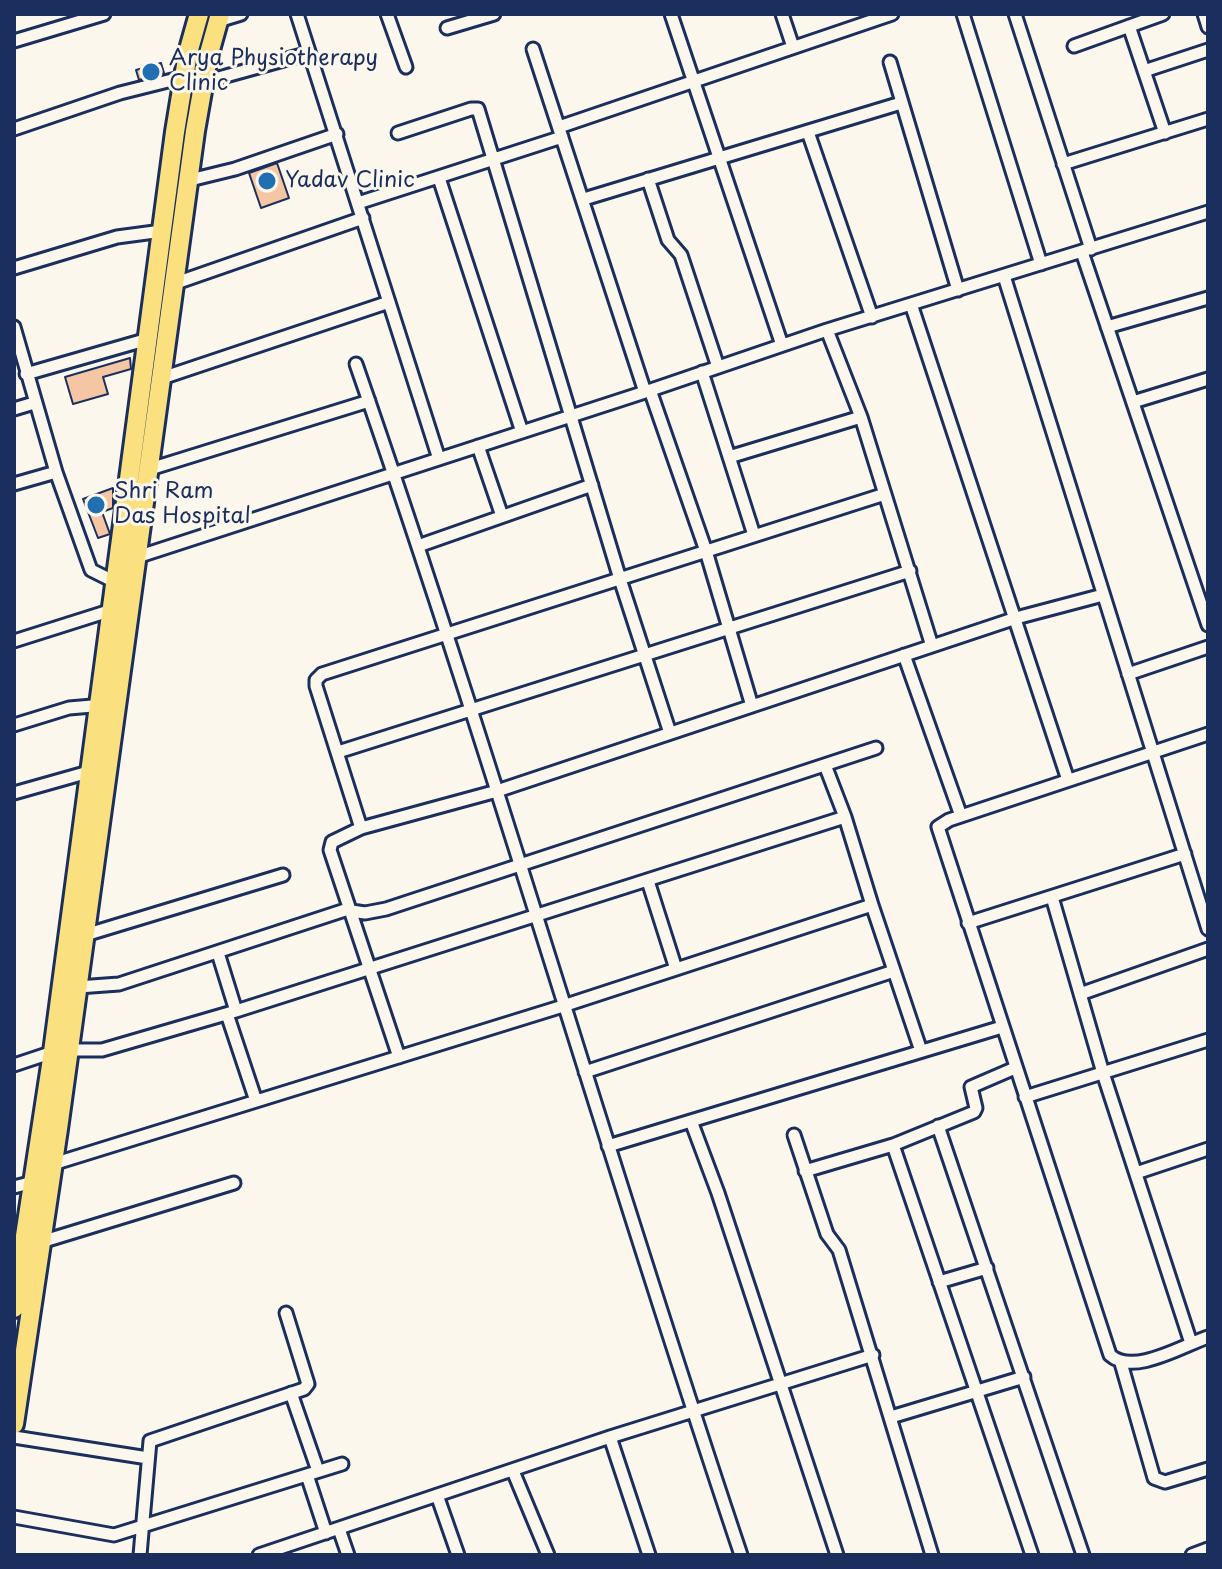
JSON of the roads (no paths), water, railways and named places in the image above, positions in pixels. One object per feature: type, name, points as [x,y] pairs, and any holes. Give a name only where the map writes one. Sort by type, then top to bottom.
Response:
[{"type":"main road","points":[[14,1308],[33,1182],[78,987],[109,705],[115,582],[184,77],[199,14]]},
{"type":"main road","points":[[14,1424],[53,1164],[61,1051],[92,771],[109,705],[137,557],[204,82],[219,18]]},
{"type":"street","points":[[14,41],[104,14]]},
{"type":"street","points":[[219,18],[241,14]]},
{"type":"street","points":[[297,14],[439,459]]},
{"type":"street","points":[[387,14],[406,67]]},
{"type":"street","points":[[671,14],[782,345]]},
{"type":"street","points":[[782,14],[793,47]]},
{"type":"street","points":[[358,203],[494,160],[695,81],[870,17],[892,14]]},
{"type":"street","points":[[963,14],[1041,264]]},
{"type":"street","points":[[1015,14],[1063,164],[1107,327],[1208,625]]},
{"type":"street","points":[[1074,46],[1163,14]]},
{"type":"street","points":[[1204,14],[1208,27]]},
{"type":"street","points":[[447,28],[489,15]]},
{"type":"street","points":[[1129,26],[1165,133]]},
{"type":"street","points":[[533,49],[648,391],[706,551],[752,706]]},
{"type":"street","points":[[1144,71],[1208,50]]},
{"type":"street","points":[[204,82],[309,53]]},
{"type":"street","points":[[890,62],[958,290]]},
{"type":"street","points":[[14,129],[120,93],[184,77]]},
{"type":"street","points":[[584,199],[901,103]]},
{"type":"street","points":[[398,133],[478,109],[620,579],[670,733]]},
{"type":"street","points":[[1063,164],[1208,119]]},
{"type":"street","points":[[808,132],[872,317]]},
{"type":"street","points":[[190,180],[235,169],[337,134]]},
{"type":"street","points":[[439,178],[522,432]]},
{"type":"street","points":[[648,179],[668,240],[681,255],[718,367]]},
{"type":"street","points":[[137,557],[827,330],[1208,212]]},
{"type":"street","points":[[176,283],[363,218]]},
{"type":"street","points":[[14,268],[117,237],[162,231]]},
{"type":"street","points":[[1004,276],[1208,929]]},
{"type":"street","points":[[1107,327],[1208,298]]},
{"type":"street","points":[[162,378],[389,302]]},
{"type":"street","points":[[911,304],[1068,780]]},
{"type":"street","points":[[827,330],[861,417],[932,646]]},
{"type":"street","points":[[15,332],[56,472],[91,570],[115,582]]},
{"type":"street","points":[[26,374],[148,339]]},
{"type":"street","points":[[356,364],[472,711],[563,1006],[741,1555]]},
{"type":"street","points":[[702,372],[754,535]]},
{"type":"street","points":[[1133,402],[1208,379]]},
{"type":"street","points":[[150,469],[369,401]]},
{"type":"street","points":[[14,409],[34,403]]},
{"type":"street","points":[[729,457],[861,417]]},
{"type":"street","points":[[478,446],[502,516]]},
{"type":"street","points":[[14,484],[56,472]]},
{"type":"street","points":[[418,546],[592,485]]},
{"type":"street","points":[[361,828],[316,686],[320,675],[885,494]]},
{"type":"street","points":[[338,752],[910,571]]},
{"type":"street","points":[[399,1057],[349,910],[330,846],[332,842],[361,828],[497,791],[1016,618],[1103,595]]},
{"type":"street","points":[[14,641],[112,610]]},
{"type":"street","points":[[1128,674],[1208,647]]},
{"type":"street","points":[[904,655],[961,816]]},
{"type":"street","points":[[14,725],[69,708],[109,705]]},
{"type":"street","points":[[1208,734],[961,816],[938,827],[1105,1343],[1110,1355],[1121,1363],[1154,1478],[1165,1482],[1208,1469]]},
{"type":"street","points":[[78,987],[119,984],[349,910],[365,913],[386,909],[876,748]]},
{"type":"street","points":[[825,765],[845,817],[921,1051]]},
{"type":"street","points":[[14,793],[92,771]]},
{"type":"street","points":[[14,1065],[61,1051],[102,1050],[232,1013],[845,817]]},
{"type":"street","points":[[968,923],[1185,854]]},
{"type":"street","points":[[85,935],[283,875]]},
{"type":"street","points":[[648,881],[676,969]]},
{"type":"street","points":[[1052,897],[1103,1073],[1191,1343]]},
{"type":"street","points":[[53,1164],[563,1006],[872,905]]},
{"type":"street","points":[[1080,994],[1208,949]]},
{"type":"street","points":[[218,953],[256,1101]]},
{"type":"street","points":[[585,1072],[894,971]]},
{"type":"street","points":[[608,1146],[1002,1027]]},
{"type":"street","points":[[1025,1097],[1208,1040]]},
{"type":"street","points":[[805,1171],[893,1145],[975,1111],[970,1090],[972,1086],[1015,1068]]},
{"type":"street","points":[[691,1121],[837,1555]]},
{"type":"street","points":[[938,1126],[1083,1555]]},
{"type":"street","points":[[794,1135],[827,1234],[839,1250],[932,1555]]},
{"type":"street","points":[[893,1145],[1032,1555]]},
{"type":"street","points":[[1136,1173],[1208,1149]]},
{"type":"street","points":[[14,1187],[33,1182]]},
{"type":"street","points":[[41,1242],[234,1183]]},
{"type":"street","points":[[939,1282],[987,1268]]},
{"type":"street","points":[[140,1555],[149,1444],[155,1438],[304,1389],[309,1382],[286,1313]]},
{"type":"street","points":[[1121,1363],[1142,1362],[1208,1337]]},
{"type":"street","points":[[259,1555],[610,1437],[873,1355]]},
{"type":"street","points":[[891,1417],[1024,1377]]},
{"type":"street","points":[[291,1393],[326,1533]]},
{"type":"street","points":[[14,1437],[148,1458]]},
{"type":"street","points":[[610,1437],[649,1555]]},
{"type":"street","points":[[14,1517],[108,1535],[342,1464]]},
{"type":"street","points":[[513,1471],[548,1555]]},
{"type":"street","points":[[437,1495],[458,1555]]},
{"type":"street","points":[[339,1529],[348,1555]]},
{"type":"place","name":"Arya Physiotherapy Clinic","points":[[151,72]]},
{"type":"place","name":"Yadav Clinic","points":[[267,181]]},
{"type":"place","name":"Shri Ram Das Hospital","points":[[96,505]]}]
